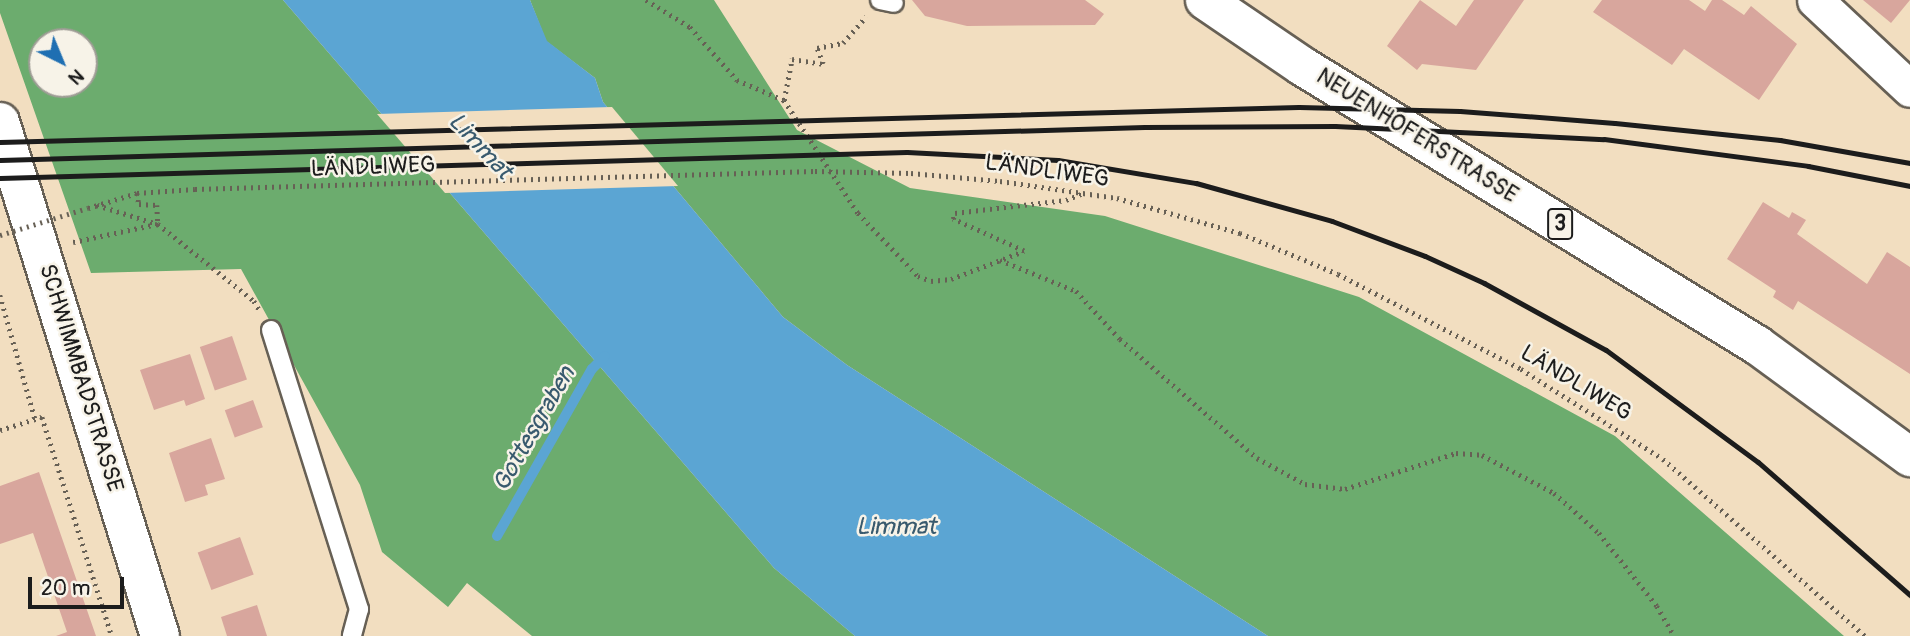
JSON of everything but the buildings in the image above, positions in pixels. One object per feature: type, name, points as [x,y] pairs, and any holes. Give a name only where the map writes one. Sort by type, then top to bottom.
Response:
[{"type":"main road","name":"NEUENHOFERSTRASSE","points":[[1205,0],[1302,66],[1757,345],[1910,457]]},
{"type":"main road","name":"SCHWIMMBADSTRASSE","points":[[0,122],[160,636]]},
{"type":"street","points":[[1815,0],[1910,89]]},
{"type":"lane","points":[[271,330],[359,609],[352,636]]},
{"type":"path","points":[[646,0],[690,27],[737,80],[784,100],[858,213],[918,275],[931,281],[951,279],[1024,251],[953,219],[955,213],[1066,200],[1083,193]]},
{"type":"path","points":[[784,100],[792,59],[823,64],[817,48],[843,43],[885,1]]},
{"type":"path","name":"LÄNDLIWEG","points":[[0,235],[137,193],[195,190],[815,171],[911,173],[1083,193],[1180,214],[1240,233],[1338,274],[1521,369],[1663,459],[1866,636]]},
{"type":"path","points":[[137,193],[139,204],[157,205],[158,224]]},
{"type":"path","points":[[97,205],[158,224],[254,301],[271,330]]},
{"type":"path","points":[[87,239],[158,224]]},
{"type":"path","points":[[1000,260],[1076,291],[1121,339],[1257,458],[1306,484],[1345,489],[1456,453],[1482,455],[1554,494],[1599,533],[1657,606],[1674,636]]},
{"type":"path","points":[[0,295],[35,419]]},
{"type":"path","points":[[0,430],[42,417],[112,636]]},
{"type":"green space","points":[[0,0],[283,0],[774,568],[855,636],[532,636],[467,583],[448,607],[382,552],[360,485],[241,269],[91,273],[30,98],[98,98],[98,28],[28,28],[28,93],[0,13]]},
{"type":"green space","points":[[530,0],[714,0],[797,130],[910,188],[1105,216],[1359,297],[1615,436],[1844,636],[1268,636],[847,365],[783,317],[603,102],[595,78],[546,41]]},
{"type":"water","name":"Limmat","points":[[283,0],[530,0],[547,41],[595,78],[603,102],[783,317],[847,365],[1268,636],[855,636],[774,568]]},
{"type":"pier","points":[[612,107],[678,186],[445,193],[377,114]]},
{"type":"waterway","name":"Gottesgraben","points":[[497,536],[592,369],[605,356]]},
{"type":"railway","points":[[0,142],[1299,107],[1460,111],[1615,123],[1780,140],[1910,163]]},
{"type":"railway","points":[[0,160],[1145,127],[1335,126],[1604,139],[1808,166],[1910,186]]},
{"type":"railway","points":[[0,178],[907,152],[1058,160],[1196,183],[1332,221],[1425,256],[1484,283],[1606,350],[1758,462],[1910,595]]}]
